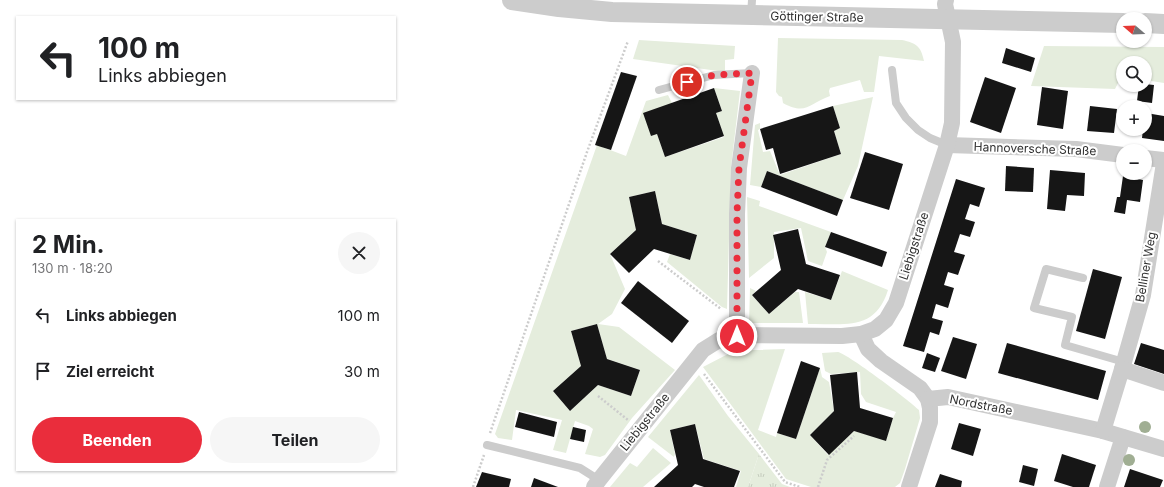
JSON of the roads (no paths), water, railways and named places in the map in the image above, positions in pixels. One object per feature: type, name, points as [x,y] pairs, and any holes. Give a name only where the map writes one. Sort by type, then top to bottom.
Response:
[{"type":"street","name":"Göttinger Straße","points":[[512,0],[559,7],[612,12],[752,8],[949,20],[1116,23]]},
{"type":"street","name":"Liebigstraße","points":[[596,483],[703,350],[719,340],[732,337],[842,336],[861,334],[875,329],[886,320],[896,303],[952,123],[954,42],[945,4],[946,0]]},
{"type":"street","points":[[1152,23],[1164,24]]},
{"type":"street","points":[[732,337],[739,168],[752,73]]},
{"type":"street","name":"Hannoversche Straße","points":[[946,145],[1076,149],[1116,153]]},
{"type":"street","points":[[1152,159],[1164,162]]},
{"type":"street","name":"Belliner Weg","points":[[1104,431],[1143,295],[1164,162]]},
{"type":"street","points":[[861,334],[868,349],[881,361],[920,388],[928,399],[930,408],[930,422],[909,487]]},
{"type":"street","points":[[1123,365],[1164,382]]},
{"type":"street","name":"Nordstraße","points":[[928,399],[948,397],[1104,431],[1164,449]]},
{"type":"street","points":[[1107,487],[1123,437]]},
{"type":"lane","points":[[892,70],[896,103],[906,118],[918,130],[930,138],[946,145]]},
{"type":"lane","points":[[659,90],[714,75],[752,73]]},
{"type":"lane","points":[[1082,278],[1046,269],[1034,308],[1072,317],[1065,345],[1123,365]]},
{"type":"lane","points":[[487,445],[580,468],[596,483]]}]
